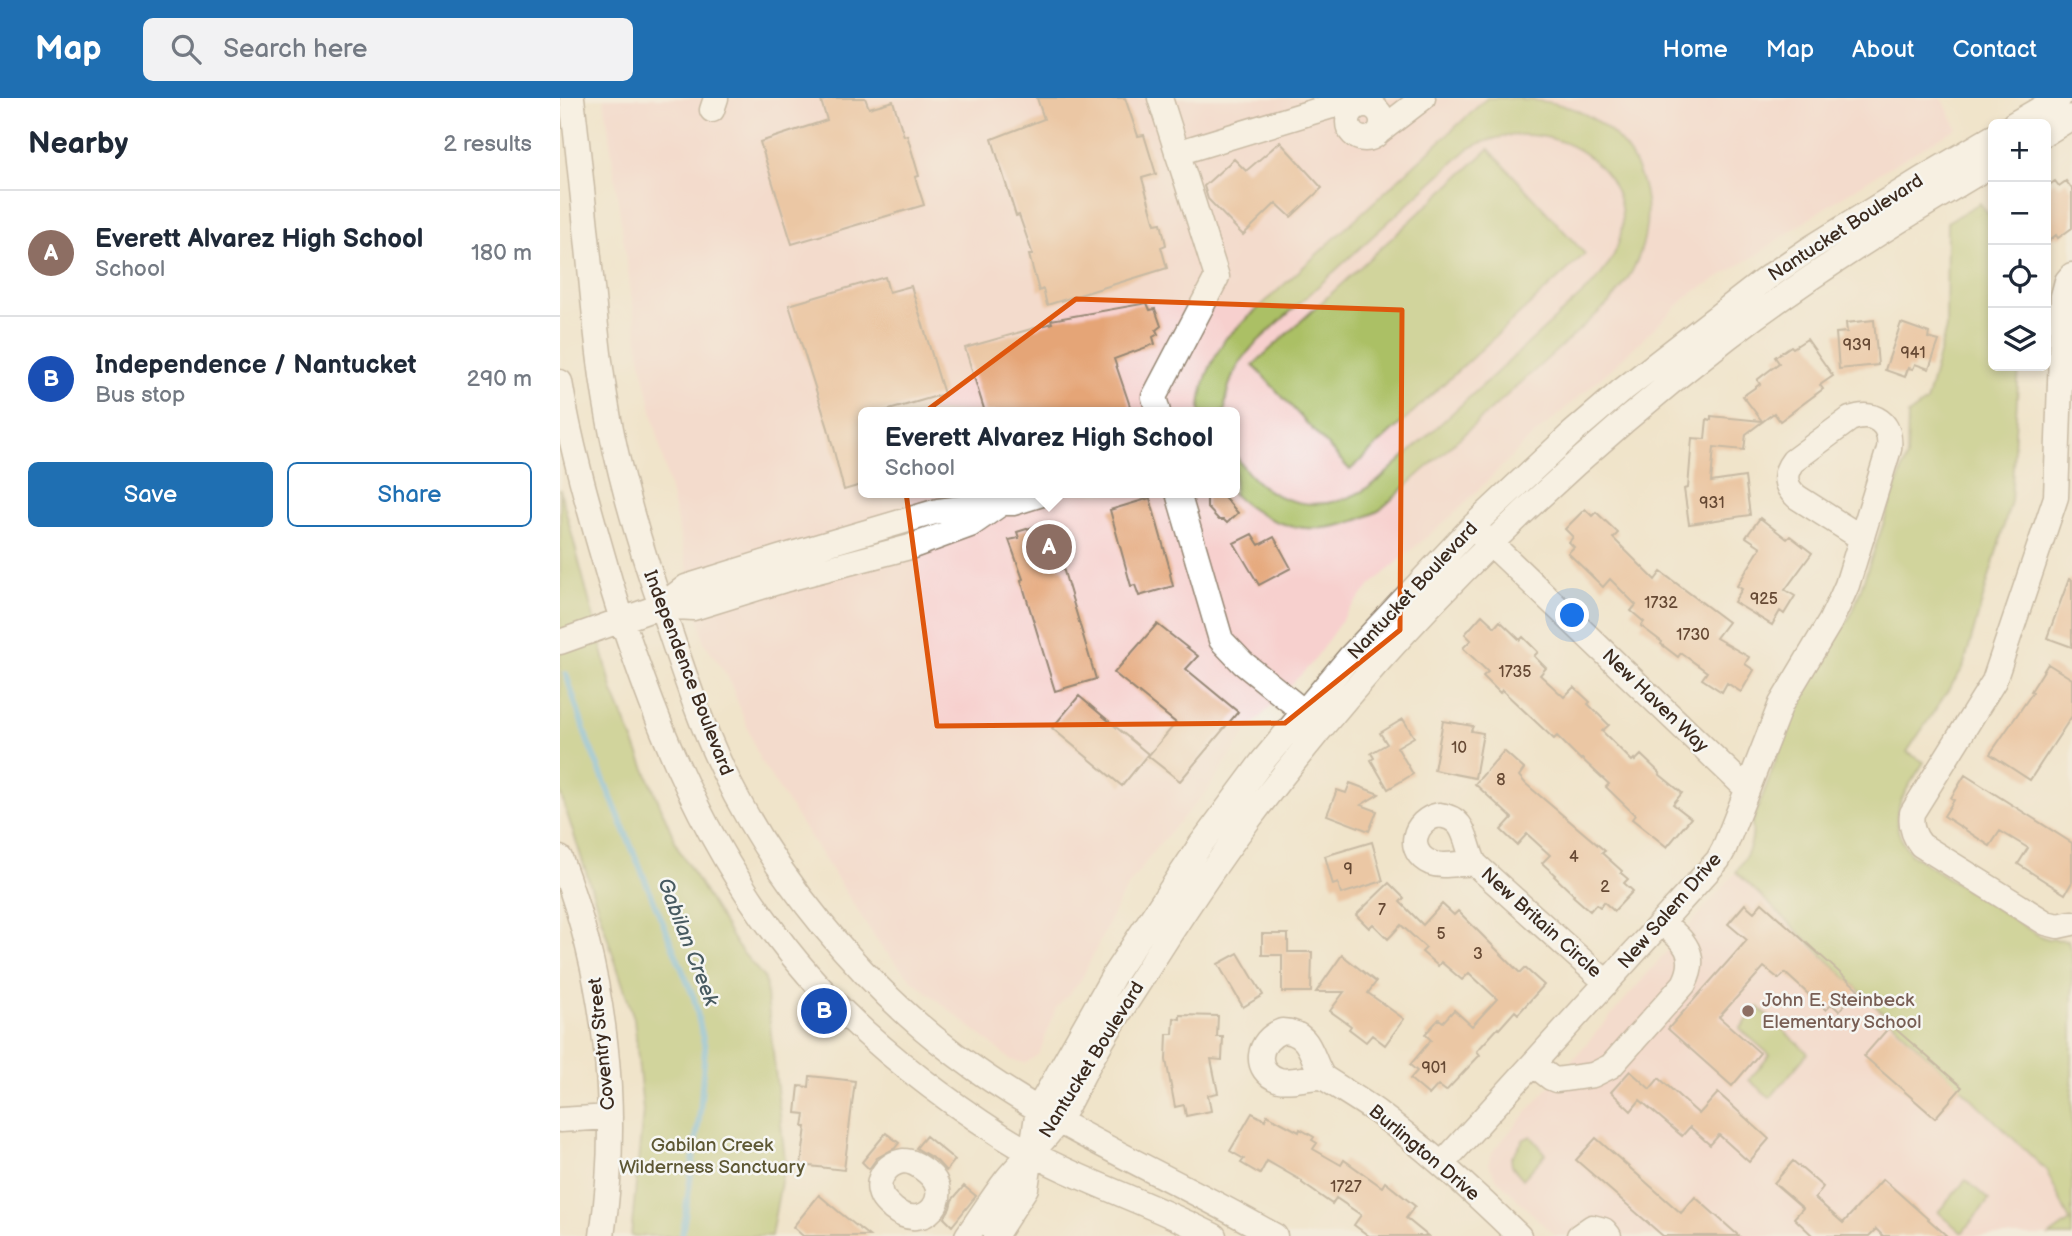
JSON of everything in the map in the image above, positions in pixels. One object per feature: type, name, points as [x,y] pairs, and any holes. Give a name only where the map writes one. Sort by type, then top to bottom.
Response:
[{"type":"street","name":"Independence Boulevard","points":[[572,98],[598,345],[611,432],[638,537],[685,677],[722,769],[759,836],[803,901],[843,951],[902,1010],[954,1054],[1005,1089],[1102,1145],[1221,1205],[1275,1236]]},
{"type":"street","points":[[1157,407],[1154,397],[1217,277],[1160,98]]},
{"type":"street","points":[[1177,153],[1360,101],[1380,115],[1380,131],[1423,98]]},
{"type":"street","points":[[2023,119],[2059,98]]},
{"type":"street","points":[[2051,130],[2072,117]]},
{"type":"street","name":"Nantucket Boulevard","points":[[967,1236],[1007,1179],[1032,1153],[1114,975],[1144,926],[1262,762],[1350,657],[1473,526],[1620,392],[1767,278],[1860,216],[1988,140]]},
{"type":"street","name":"Nantucket Boulevard","points":[[1048,1114],[1092,1058],[1184,912],[1250,819],[1323,727],[1391,648],[1491,543],[1564,474],[1729,336],[1836,261],[1988,167]]},
{"type":"street","points":[[2072,275],[2067,281],[2063,296],[2064,498],[1994,681],[1912,813],[1910,822],[1922,845],[2046,923],[2063,926],[2072,923]]},
{"type":"street","name":"Independence Boulevard","points":[[560,382],[582,479],[622,621],[647,690],[685,782],[712,835],[777,937],[855,1023],[905,1067],[985,1125],[1032,1153],[1214,1236]]},
{"type":"street","name":"New Salem Drive","points":[[1442,1164],[1718,860],[1781,704],[1830,622],[1847,585],[1889,449],[1890,440],[1884,425],[1868,415],[1850,419],[1793,461],[1788,468],[1786,480],[1789,489],[1797,497],[1860,537]]},
{"type":"street","points":[[560,642],[661,606],[686,587],[779,558],[938,511],[1013,503],[1029,498]]},
{"type":"street","points":[[1179,498],[1221,640],[1243,663],[1323,727]]},
{"type":"street","name":"New Haven Way","points":[[1473,526],[1747,789]]},
{"type":"street","name":"New Britain Circle","points":[[1475,864],[1607,983]]},
{"type":"street","name":"Coventry Street","points":[[563,872],[588,944],[604,1026],[610,1117],[608,1184],[602,1236]]},
{"type":"street","points":[[1533,1064],[1556,1080],[1593,1075],[1611,1066],[1684,984],[1689,973],[1691,960],[1684,943],[1662,923]]},
{"type":"street","name":"Burlington Drive","points":[[1323,1077],[1375,1110],[1442,1164],[1519,1236]]},
{"type":"street","points":[[560,1120],[610,1117]]},
{"type":"street","points":[[995,1236],[1026,1188],[1032,1153]]},
{"type":"street","points":[[910,1218],[931,1236]]},
{"type":"street","points":[[1579,1236],[1592,1227],[1604,1230],[1609,1236]]},
{"type":"highlighted area","points":[[1076,299],[1402,310],[1400,630],[1285,723],[937,726],[898,432]]},
{"type":"shaded area","points":[[604,98],[1942,98],[1957,128],[1889,167],[1760,253],[1689,295],[1612,368],[1523,445],[1456,512],[1373,583],[1348,611],[1312,663],[1246,732],[1207,791],[1155,849],[1122,895],[1080,982],[1056,1008],[1039,1054],[1026,1063],[1011,1060],[911,979],[880,945],[760,760],[728,677],[704,642],[640,357]]},
{"type":"shaded area","name":"John E. Steinbeck Elementary School","points":[[1736,872],[2046,1170],[2070,1221],[2049,1236],[1555,1236],[1496,1178],[1488,1163],[1493,1151]]},
{"type":"green space","points":[[1487,98],[1523,98],[1522,100],[1562,105],[1595,120],[1621,142],[1638,170],[1646,202],[1644,236],[1632,270],[1609,303],[1380,510],[1361,519],[1322,528],[1303,528],[1266,517],[1238,498],[1240,461],[1248,473],[1264,487],[1281,497],[1300,503],[1320,504],[1340,500],[1379,480],[1592,285],[1615,252],[1622,219],[1615,190],[1598,165],[1572,146],[1540,136],[1504,137],[1468,149],[1255,344],[1233,375],[1226,407],[1200,407],[1207,374],[1226,338]]},
{"type":"green space","points":[[1489,149],[1585,254],[1350,470],[1253,365]]},
{"type":"green space","points":[[1980,203],[1988,214],[1988,371],[2019,371],[2011,501],[1963,668],[1907,752],[1924,762],[1898,807],[1898,829],[1912,855],[2040,936],[2068,940],[2072,954],[2072,1236],[2049,1236],[2070,1221],[2046,1170],[1736,872],[1749,849],[1752,824],[1794,712],[1853,611],[1907,456],[1908,415],[1926,402],[1946,328],[1947,222]]},
{"type":"green space","name":"Gabilan Creek Wilderness Sanctuary","points":[[560,489],[613,692],[678,848],[737,946],[765,979],[785,1160],[771,1236],[631,1236],[643,1111],[634,1019],[560,792]]},
{"type":"green space","points":[[1758,1007],[1808,1053],[1770,1098],[1749,1080],[1770,1055],[1740,1029]]},
{"type":"green space","points":[[1531,1136],[1546,1154],[1523,1179],[1512,1166],[1511,1158],[1524,1139]]},
{"type":"green space","points":[[1966,1180],[1989,1200],[1962,1233],[1938,1212]]},
{"type":"building","points":[[832,98],[865,98],[869,108],[893,101],[904,136],[907,135],[919,176],[915,177],[924,205],[792,244],[760,142],[827,120],[821,101]]},
{"type":"building","points":[[1037,98],[1125,98],[1138,136],[1144,135],[1156,174],[1142,178],[1155,224],[1161,223],[1166,245],[1161,247],[1167,268],[1047,305],[1043,289],[1039,291],[1029,255],[1033,255],[1019,215],[1016,216],[992,139],[1044,119]]},
{"type":"building","points":[[1280,142],[1322,188],[1291,217],[1276,203],[1243,235],[1208,199],[1204,186],[1234,159],[1246,171]]},
{"type":"building","points":[[2055,181],[2059,186],[2066,181],[2072,189],[2072,228],[2058,238],[2056,235],[2051,239],[2051,184]]},
{"type":"building","points":[[885,277],[889,292],[911,286],[944,394],[899,407],[858,407],[858,486],[844,490],[828,428],[789,305]]},
{"type":"building","points":[[1147,303],[1150,310],[1155,309],[1161,326],[1156,330],[1158,334],[1153,337],[1155,344],[1114,359],[1130,407],[983,407],[965,348],[1052,323],[1051,320]]},
{"type":"building","points":[[1874,320],[1878,365],[1839,369],[1836,333],[1847,332],[1846,323]]},
{"type":"building","points":[[1901,323],[1929,333],[1928,338],[1939,341],[1929,369],[1915,364],[1913,369],[1908,368],[1905,377],[1885,370]]},
{"type":"building","points":[[1807,339],[1833,376],[1820,385],[1823,389],[1780,421],[1774,413],[1746,434],[1744,450],[1714,447],[1711,482],[1745,477],[1750,515],[1689,524],[1684,489],[1688,488],[1692,438],[1705,439],[1707,419],[1711,420],[1711,416],[1762,421],[1743,396],[1760,384],[1757,380],[1779,363],[1775,357]]},
{"type":"building","points":[[1150,498],[1173,586],[1139,596],[1135,585],[1131,586],[1110,510]]},
{"type":"building","points":[[1207,498],[1225,498],[1238,513],[1227,523],[1219,520],[1207,507]]},
{"type":"building","points":[[1585,509],[1592,516],[1596,512],[1618,533],[1613,538],[1655,580],[1661,572],[1728,622],[1716,638],[1749,657],[1745,664],[1754,670],[1741,692],[1727,683],[1722,692],[1702,679],[1707,672],[1681,653],[1678,657],[1641,626],[1644,622],[1631,611],[1636,605],[1610,579],[1603,587],[1568,553],[1574,547],[1569,542],[1573,537],[1565,529]]},
{"type":"building","points":[[1760,518],[1787,539],[1790,536],[1812,553],[1785,590],[1795,596],[1784,614],[1780,611],[1772,625],[1734,602],[1742,589],[1737,586],[1761,547],[1746,537]]},
{"type":"building","points":[[1046,523],[1060,569],[1063,568],[1096,679],[1055,691],[1009,540],[1019,538],[1017,532]]},
{"type":"building","points":[[1252,534],[1259,545],[1274,537],[1291,568],[1259,585],[1234,543]]},
{"type":"building","points":[[2069,579],[2072,580],[2072,647],[2047,638]]},
{"type":"building","points":[[1482,615],[1495,627],[1500,621],[1520,640],[1523,637],[1538,652],[1534,656],[1546,668],[1540,675],[1564,697],[1574,687],[1609,725],[1602,731],[1632,761],[1641,755],[1682,793],[1673,804],[1691,818],[1667,847],[1632,819],[1635,815],[1606,787],[1609,784],[1557,736],[1554,739],[1502,690],[1500,693],[1483,676],[1488,672],[1463,648],[1471,640],[1465,634]]},
{"type":"building","points":[[1157,624],[1198,656],[1186,669],[1238,712],[1180,781],[1148,756],[1176,723],[1114,673]]},
{"type":"building","points":[[2048,664],[2072,679],[2072,716],[2030,780],[1990,754],[2033,692],[2031,691]]},
{"type":"building","points":[[1079,696],[1148,754],[1122,786],[1052,728]]},
{"type":"building","points":[[1403,719],[1414,737],[1397,747],[1413,774],[1388,789],[1371,760],[1374,758],[1371,753],[1387,744],[1380,733]]},
{"type":"building","points":[[1443,721],[1473,726],[1471,731],[1483,733],[1475,778],[1434,770]]},
{"type":"building","points":[[1504,751],[1524,769],[1519,776],[1526,784],[1605,851],[1602,853],[1628,879],[1624,883],[1633,891],[1614,911],[1604,902],[1600,907],[1596,904],[1590,911],[1542,863],[1550,855],[1527,834],[1517,845],[1501,830],[1512,818],[1475,784]]},
{"type":"building","points":[[1965,775],[2072,843],[2072,882],[2065,894],[2018,864],[2028,848],[2000,831],[1990,846],[1944,816]]},
{"type":"building","points":[[1350,783],[1379,794],[1361,805],[1377,811],[1369,831],[1327,815],[1337,790],[1346,793]]},
{"type":"building","points":[[1372,842],[1383,881],[1341,894],[1338,883],[1333,885],[1325,856]]},
{"type":"building","points":[[1389,883],[1404,898],[1400,902],[1423,925],[1442,904],[1454,915],[1458,911],[1520,973],[1525,968],[1544,985],[1518,1014],[1515,1011],[1498,1028],[1477,1051],[1480,1055],[1446,1091],[1438,1085],[1429,1095],[1410,1079],[1417,1071],[1410,1065],[1431,1040],[1425,1034],[1439,1019],[1443,1022],[1454,1010],[1472,1026],[1497,999],[1469,973],[1462,980],[1441,962],[1438,966],[1422,952],[1426,948],[1401,925],[1388,939],[1373,924],[1369,928],[1356,915]]},
{"type":"building","points":[[1762,903],[1858,989],[1839,1011],[1832,1004],[1826,1010],[1785,973],[1779,979],[1764,967],[1719,1017],[1760,1053],[1732,1086],[1668,1029],[1747,940],[1728,924],[1745,904],[1754,912]]},
{"type":"building","points":[[1262,934],[1288,934],[1288,952],[1312,952],[1311,992],[1282,992],[1282,955],[1262,955]]},
{"type":"building","points":[[1238,953],[1263,995],[1243,1007],[1218,964]]},
{"type":"building","points":[[1342,955],[1376,982],[1368,993],[1404,1019],[1385,1045],[1372,1035],[1366,1042],[1349,1029],[1351,1026],[1330,1011],[1344,992],[1316,992]]},
{"type":"building","points":[[1180,1015],[1218,1016],[1217,1037],[1223,1037],[1222,1060],[1211,1059],[1218,1093],[1208,1095],[1211,1111],[1186,1116],[1184,1105],[1175,1107],[1166,1060],[1167,1034],[1173,1034],[1174,1018],[1180,1019]]},
{"type":"building","points":[[1891,1025],[1962,1087],[1935,1118],[1864,1056]]},
{"type":"building","points":[[1630,1071],[1650,1089],[1659,1078],[1699,1114],[1718,1093],[1769,1139],[1749,1162],[1719,1135],[1710,1145],[1690,1127],[1682,1136],[1640,1100],[1631,1111],[1611,1092]]},
{"type":"building","points":[[810,1076],[855,1081],[844,1170],[801,1165],[805,1114],[796,1113],[799,1086],[809,1087]]},
{"type":"building","points":[[1252,1113],[1265,1120],[1267,1115],[1299,1132],[1300,1129],[1314,1137],[1312,1140],[1317,1143],[1313,1149],[1341,1165],[1344,1160],[1382,1187],[1385,1182],[1415,1206],[1406,1218],[1428,1236],[1369,1236],[1354,1225],[1361,1215],[1336,1198],[1332,1204],[1302,1181],[1267,1161],[1260,1174],[1241,1163],[1244,1159],[1230,1151]]},
{"type":"building","points":[[886,1133],[899,1143],[877,1158],[869,1169],[862,1162]]},
{"type":"building","points":[[926,1136],[955,1160],[946,1171],[936,1160],[916,1148]]},
{"type":"building","points":[[1596,1138],[1681,1213],[1695,1197],[1739,1236],[1663,1236],[1576,1160]]},
{"type":"building","points":[[1793,1161],[1823,1187],[1815,1198],[1843,1223],[1883,1179],[1947,1236],[1883,1236],[1876,1229],[1869,1236],[1813,1236],[1794,1218],[1803,1208],[1774,1183]]},
{"type":"building","points":[[964,1186],[976,1196],[952,1226],[944,1218],[952,1200]]},
{"type":"building","points":[[819,1195],[869,1236],[803,1236],[793,1227]]},
{"type":"waterway","name":"Gabilan Creek","points":[[566,674],[588,742],[694,998],[705,1048],[700,1112],[682,1236]]},
{"type":"place","name":"Everett Alvarez High School","points":[[1049,547]]},
{"type":"place","name":"Independence / Nantucket","points":[[824,1011]]},
{"type":"place","name":"John E. Steinbeck Elementary School","points":[[1748,1011]]}]
